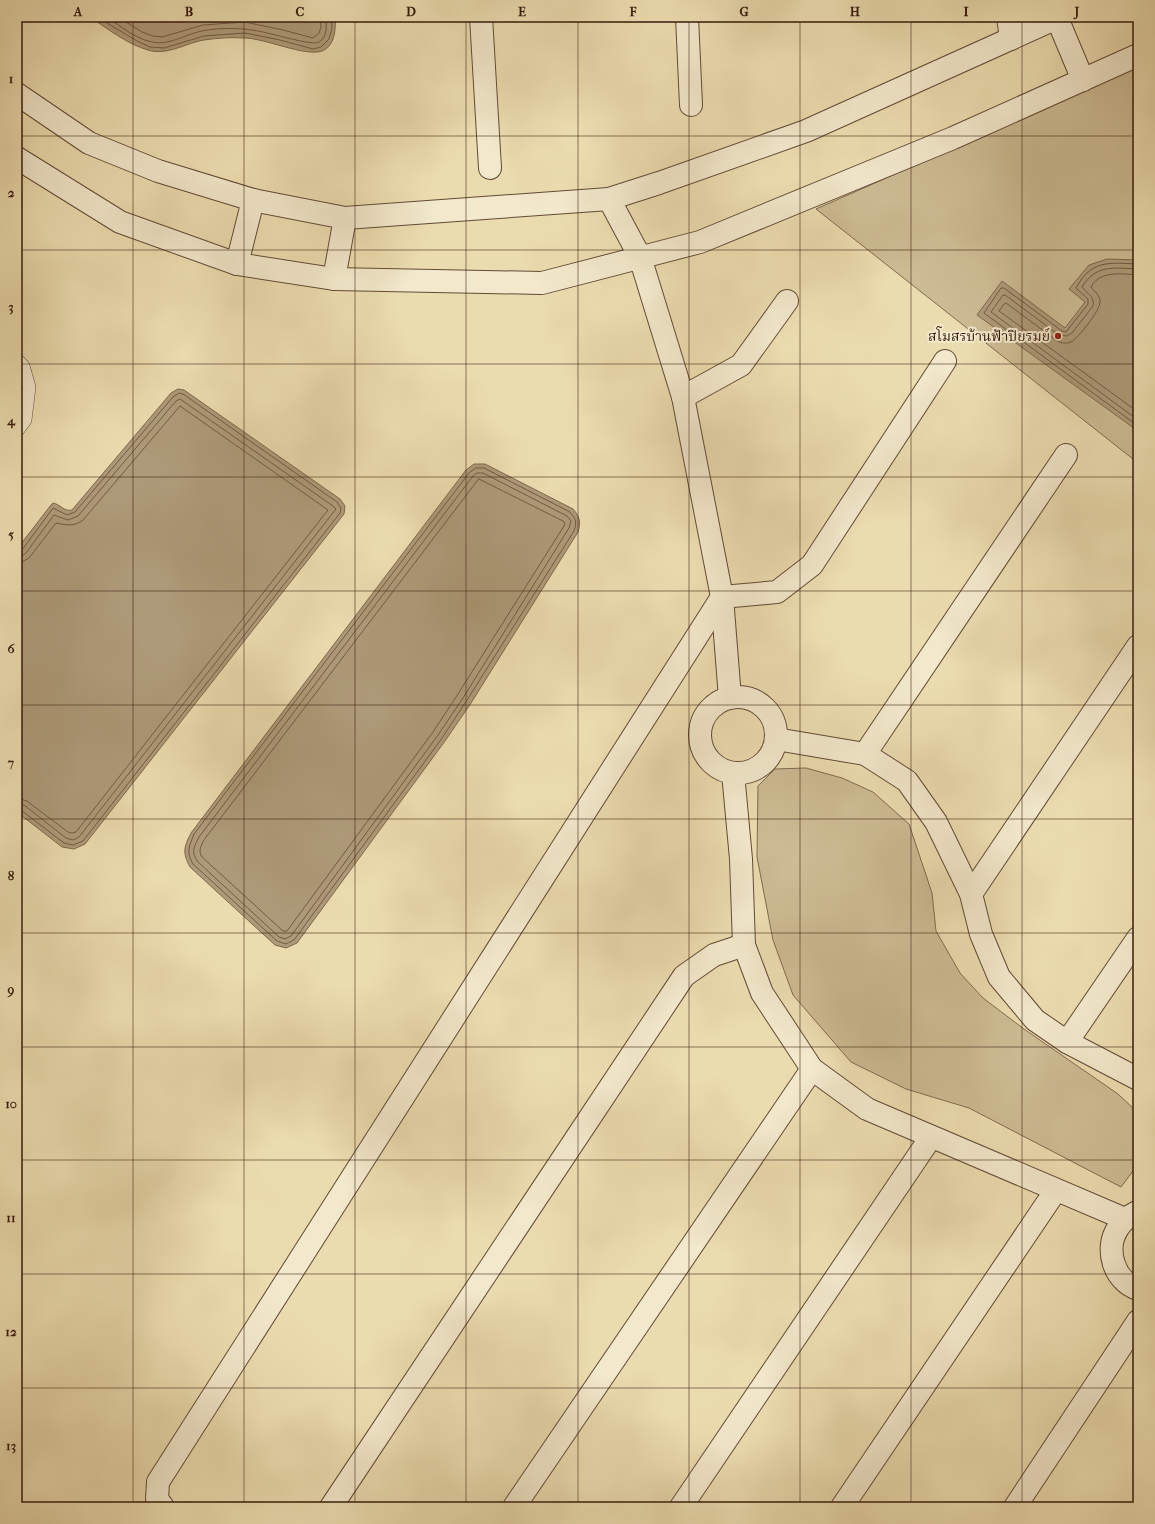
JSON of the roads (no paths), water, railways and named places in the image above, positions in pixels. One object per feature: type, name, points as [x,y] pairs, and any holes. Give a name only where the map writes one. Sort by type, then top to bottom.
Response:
[{"type":"street","points":[[481,17],[490,168]]},
{"type":"street","points":[[687,17],[691,105]]},
{"type":"street","points":[[1008,17],[1011,39]]},
{"type":"street","points":[[17,94],[89,143],[158,171],[253,200],[345,218],[609,199],[659,184],[806,131],[1011,39],[1050,19],[1083,80]]},
{"type":"street","points":[[17,158],[120,222],[237,264],[334,279],[542,283],[707,239],[953,138],[1138,55]]},
{"type":"street","points":[[609,199],[640,257],[683,397],[722,597],[730,698]]},
{"type":"street","points":[[237,264],[253,200]]},
{"type":"street","points":[[334,279],[345,218]]},
{"type":"street","points":[[683,397],[741,365],[787,301]]},
{"type":"street","points":[[722,597],[777,592],[812,565],[945,361]]},
{"type":"street","points":[[865,754],[1066,455]]},
{"type":"street","points":[[163,1507],[157,1499],[158,1482],[722,597]]},
{"type":"street","points":[[971,894],[1138,646]]},
{"type":"street","points":[[742,697],[753,700],[763,707],[771,716],[776,727],[776,739],[772,752],[764,763],[754,771],[741,774],[728,773],[716,767],[706,757],[701,745],[700,732],[703,720],[709,710],[718,702],[730,698],[742,697]]},
{"type":"street","points":[[776,739],[865,754],[907,781],[936,822],[971,894],[981,934],[999,977],[1035,1020],[1068,1042],[1138,1079]]},
{"type":"street","points":[[733,773],[741,859],[744,945],[762,993],[812,1069],[867,1109],[1056,1190],[1132,1216]]},
{"type":"street","points":[[1068,1042],[1138,938]]},
{"type":"street","points":[[332,1507],[684,976],[714,955],[744,945]]},
{"type":"street","points":[[514,1507],[812,1069]]},
{"type":"street","points":[[681,1507],[931,1137]]},
{"type":"street","points":[[842,1507],[1056,1190]]},
{"type":"street","points":[[1132,1216],[1118,1228],[1113,1238],[1111,1250],[1112,1262],[1117,1272],[1124,1281],[1138,1289]]},
{"type":"street","points":[[1015,1507],[1138,1321]]},
{"type":"lane","points":[[17,360],[23,366],[29,387],[25,420],[17,431]]},
{"type":"water","points":[[90,17],[335,17],[335,27],[334,37],[330,45],[322,51],[315,52],[295,50],[253,39],[235,38],[204,40],[169,50],[155,51],[148,50],[125,40]]},
{"type":"water","points":[[1107,259],[1138,260],[1138,431],[977,315],[1002,281],[1065,328],[1085,302],[1069,289],[1089,265]]},
{"type":"water","points":[[178,389],[184,390],[340,499],[345,506],[344,514],[85,844],[74,849],[62,847],[17,812],[17,549],[53,503],[64,509],[72,510],[171,393]]},
{"type":"water","points":[[474,464],[485,464],[573,509],[579,520],[578,532],[471,703],[445,741],[297,943],[286,948],[275,945],[190,867],[185,853],[187,842],[191,833],[466,470]]},
{"type":"place","name":"สโมสรบ้านฟ้าปิยรมย์","points":[[1058,336]]}]
